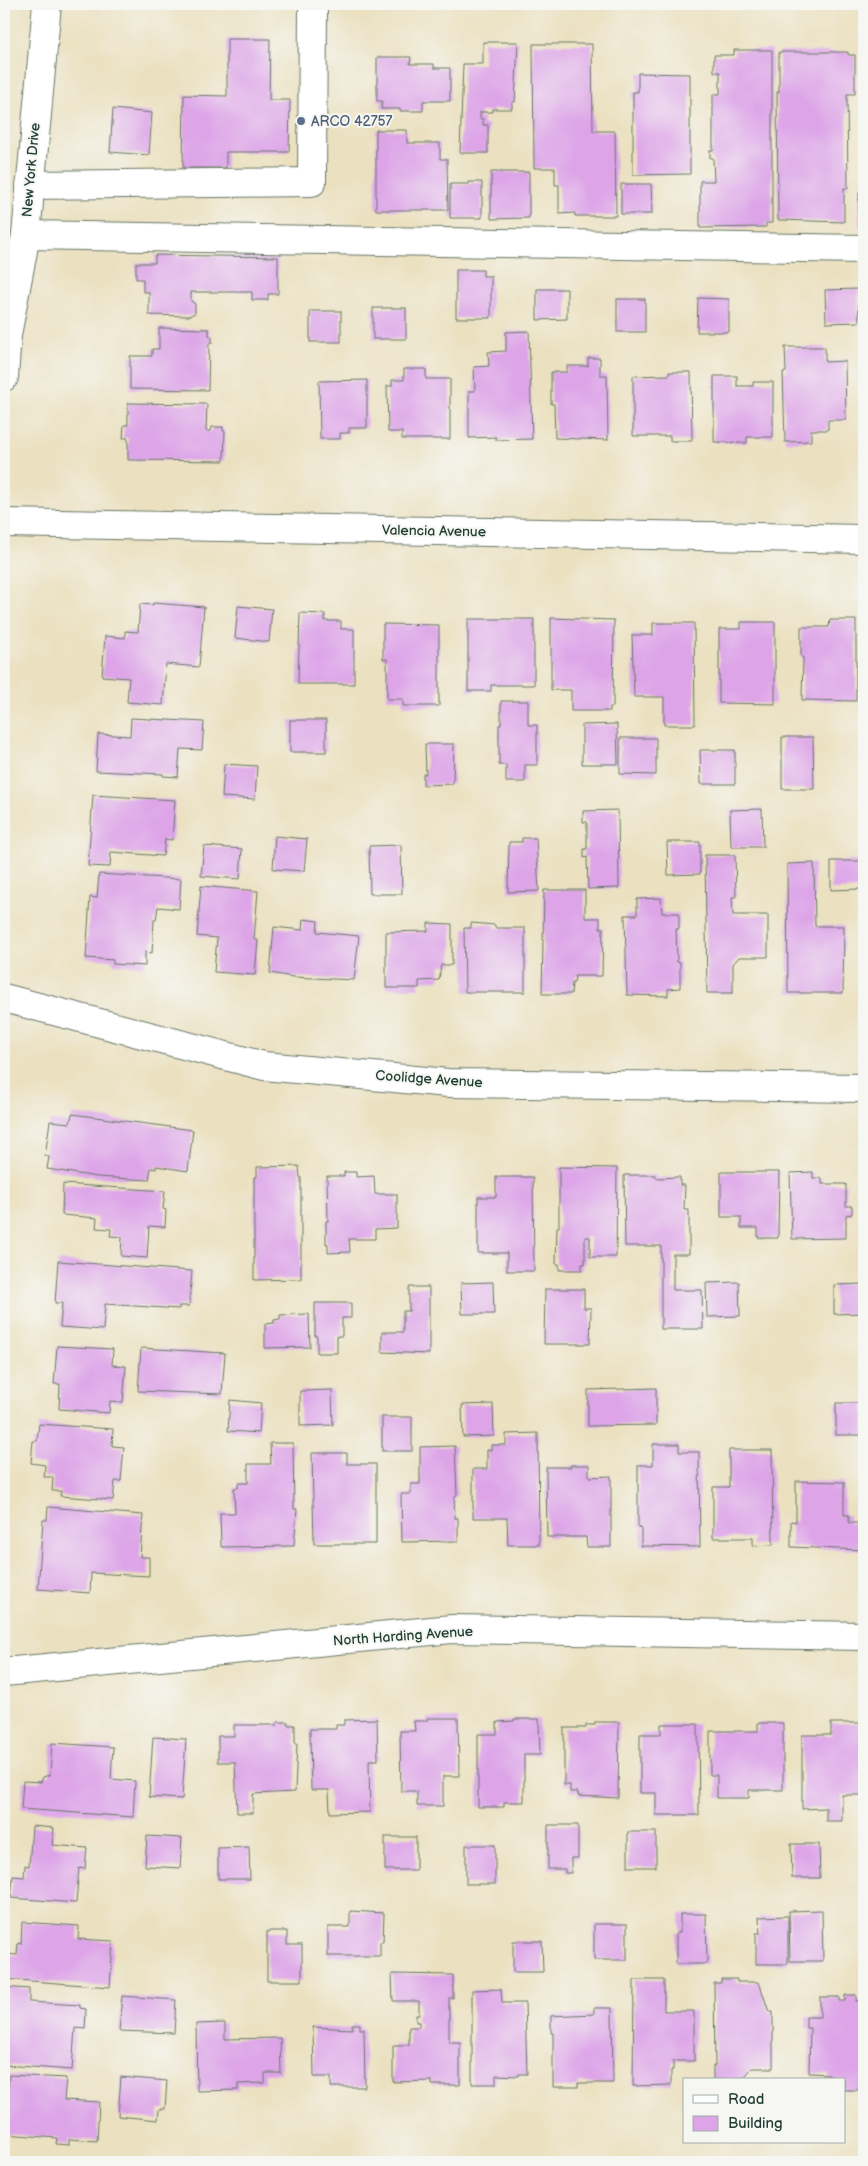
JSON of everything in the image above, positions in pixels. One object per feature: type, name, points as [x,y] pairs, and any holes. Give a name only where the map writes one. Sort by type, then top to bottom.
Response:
[{"type":"street","name":"New York Drive","points":[[4,377],[5,333],[26,235],[47,4]]},
{"type":"street","points":[[30,185],[312,182],[313,4]]},
{"type":"street","points":[[26,235],[864,249]]},
{"type":"street","name":"Valencia Avenue","points":[[4,523],[864,539]]},
{"type":"street","name":"Coolidge Avenue","points":[[4,998],[264,1066],[448,1083],[864,1088]]},
{"type":"street","name":"North Harding Avenue","points":[[4,1672],[452,1629],[864,1636]]},
{"type":"building","points":[[227,39],[270,39],[269,100],[290,100],[289,152],[226,152],[226,168],[183,168],[184,95],[227,96]]},
{"type":"building","points":[[483,42],[518,42],[515,102],[512,102],[512,109],[493,109],[493,112],[480,112],[480,119],[483,119],[483,125],[488,125],[488,153],[460,153],[463,64],[483,64]]},
{"type":"building","points":[[533,44],[592,44],[593,131],[615,131],[616,216],[575,216],[575,213],[559,214],[559,185],[555,185],[555,168],[534,168]]},
{"type":"building","points":[[734,50],[772,50],[772,223],[766,223],[766,227],[700,228],[700,181],[714,181],[713,158],[710,158],[710,150],[713,150],[713,94],[720,94],[720,72],[714,72],[714,55],[734,55]]},
{"type":"building","points":[[779,52],[848,52],[848,55],[855,55],[855,94],[847,94],[848,188],[844,188],[844,222],[778,220],[777,92],[779,92]]},
{"type":"building","points":[[377,57],[411,57],[410,64],[434,64],[434,68],[450,68],[450,101],[423,101],[423,111],[381,109],[382,101],[377,101]]},
{"type":"building","points":[[861,69],[864,69],[864,129],[862,129]]},
{"type":"building","points":[[638,73],[690,74],[690,174],[633,175],[633,92],[638,92]]},
{"type":"building","points":[[113,109],[152,113],[149,155],[110,152]]},
{"type":"building","points":[[376,130],[407,130],[407,143],[440,143],[440,159],[447,159],[448,210],[376,210]]},
{"type":"building","points":[[491,172],[529,172],[529,218],[491,219]]},
{"type":"building","points":[[469,182],[482,182],[482,218],[450,218],[450,184],[469,184]]},
{"type":"building","points":[[621,184],[651,184],[652,214],[621,214]]},
{"type":"building","points":[[859,193],[864,193],[864,226],[859,226]]},
{"type":"building","points":[[155,255],[278,257],[278,294],[268,294],[268,300],[252,300],[252,292],[191,292],[191,301],[195,304],[195,313],[189,316],[149,315],[149,292],[143,292],[143,279],[136,279],[136,263],[155,263]]},
{"type":"building","points":[[861,263],[864,263],[864,297],[861,297]]},
{"type":"building","points":[[456,270],[483,270],[483,276],[491,276],[491,318],[456,318]]},
{"type":"building","points":[[537,289],[567,289],[567,319],[537,320]]},
{"type":"building","points":[[858,289],[859,322],[826,323],[825,290]]},
{"type":"building","points":[[698,298],[729,299],[729,332],[697,332]]},
{"type":"building","points":[[617,299],[645,299],[645,332],[617,332]]},
{"type":"building","points":[[373,308],[406,308],[406,339],[373,339]]},
{"type":"building","points":[[310,311],[341,311],[341,342],[310,342]]},
{"type":"building","points":[[159,328],[209,329],[212,343],[209,343],[208,390],[130,389],[130,356],[152,356],[152,349],[159,349]]},
{"type":"building","points":[[529,331],[532,439],[496,440],[496,437],[469,438],[469,391],[475,391],[474,367],[489,366],[488,352],[506,351],[506,332]]},
{"type":"building","points":[[785,347],[825,347],[825,362],[845,361],[846,420],[828,420],[828,430],[811,430],[811,441],[785,442],[783,372],[786,372]]},
{"type":"building","points":[[588,358],[600,358],[600,375],[607,375],[608,440],[555,438],[554,404],[551,404],[551,372],[567,372],[567,366],[588,366]]},
{"type":"building","points":[[404,369],[426,369],[426,379],[450,379],[450,439],[402,439],[402,432],[388,432],[387,386],[392,386],[392,380],[404,380]]},
{"type":"building","points":[[669,372],[691,372],[692,441],[670,441],[670,436],[633,436],[633,376],[669,375]]},
{"type":"building","points":[[714,376],[737,376],[737,386],[753,386],[753,382],[773,382],[773,437],[747,437],[747,443],[714,442]]},
{"type":"building","points":[[367,380],[367,428],[349,428],[349,433],[340,433],[340,439],[320,439],[319,381]]},
{"type":"building","points":[[128,403],[207,404],[206,431],[211,431],[212,427],[223,427],[223,431],[225,431],[224,461],[128,460],[128,438],[123,438],[124,425],[128,425]]},
{"type":"building","points":[[153,603],[204,607],[199,667],[166,664],[163,705],[127,702],[129,678],[102,676],[105,636],[125,638],[125,631],[138,632],[140,604],[153,605]]},
{"type":"building","points":[[238,606],[272,609],[269,642],[235,638]]},
{"type":"building","points":[[300,613],[325,614],[325,621],[341,621],[341,629],[354,629],[354,684],[298,684]]},
{"type":"building","points":[[551,618],[614,620],[613,707],[610,707],[610,711],[571,711],[571,690],[551,690]]},
{"type":"building","points":[[468,619],[534,619],[534,685],[491,685],[491,691],[468,691]]},
{"type":"building","points":[[830,620],[856,620],[856,701],[802,700],[803,657],[801,657],[801,627],[829,627]]},
{"type":"building","points":[[741,622],[775,622],[775,704],[719,703],[719,629],[741,629]]},
{"type":"building","points":[[653,623],[694,623],[695,725],[664,725],[664,697],[634,697],[632,635],[653,635]]},
{"type":"building","points":[[383,624],[439,625],[439,706],[403,706],[403,699],[387,699],[387,659],[383,659]]},
{"type":"building","points":[[501,701],[528,701],[528,725],[537,725],[537,765],[525,765],[525,782],[506,782],[506,765],[499,765]]},
{"type":"building","points":[[131,718],[204,722],[202,750],[180,749],[178,777],[163,776],[163,774],[96,771],[98,734],[130,736]]},
{"type":"building","points":[[290,720],[326,720],[326,752],[290,752]]},
{"type":"building","points":[[617,724],[618,764],[582,764],[582,725]]},
{"type":"building","points":[[782,737],[813,737],[814,789],[782,789]]},
{"type":"building","points":[[620,738],[656,738],[656,775],[620,774]]},
{"type":"building","points":[[425,744],[454,744],[453,784],[423,785],[423,774],[426,774]]},
{"type":"building","points":[[700,750],[735,750],[735,784],[701,784]]},
{"type":"building","points":[[224,764],[257,766],[255,799],[222,797]]},
{"type":"building","points":[[93,795],[175,800],[172,840],[165,839],[163,856],[111,852],[110,867],[88,866]]},
{"type":"building","points":[[762,809],[763,847],[731,847],[730,810]]},
{"type":"building","points":[[618,810],[619,888],[588,889],[587,857],[584,858],[584,849],[587,849],[587,822],[583,822],[583,811]]},
{"type":"building","points":[[275,836],[307,839],[304,871],[273,869]]},
{"type":"building","points":[[522,838],[536,838],[539,891],[508,892],[509,842],[522,842]]},
{"type":"building","points":[[667,842],[700,842],[700,874],[668,875]]},
{"type":"building","points":[[401,845],[402,894],[370,894],[369,846]]},
{"type":"building","points":[[204,846],[242,849],[240,879],[201,876]]},
{"type":"building","points":[[705,855],[735,855],[736,897],[732,897],[733,915],[768,915],[768,957],[739,957],[733,964],[733,993],[707,993]]},
{"type":"building","points":[[831,861],[861,861],[862,889],[831,890]]},
{"type":"building","points":[[814,863],[815,926],[844,926],[843,993],[788,993],[787,864]]},
{"type":"building","points":[[99,874],[181,879],[179,909],[158,907],[156,920],[154,920],[152,953],[145,952],[145,966],[113,964],[113,960],[86,958],[90,897],[97,898]]},
{"type":"building","points":[[201,886],[258,891],[254,940],[258,940],[255,975],[214,972],[217,938],[197,936]]},
{"type":"building","points":[[544,890],[585,890],[585,918],[600,918],[600,928],[603,928],[602,976],[575,976],[571,994],[542,994]]},
{"type":"building","points":[[661,898],[662,913],[679,913],[679,929],[676,929],[677,962],[680,962],[680,988],[668,989],[668,996],[627,995],[625,915],[637,915],[637,899]]},
{"type":"building","points":[[303,919],[318,921],[317,932],[359,936],[354,980],[293,977],[270,973],[274,927],[302,930]]},
{"type":"building","points":[[428,923],[452,924],[452,965],[441,965],[439,980],[419,981],[419,988],[386,988],[386,932],[428,931]]},
{"type":"building","points":[[471,923],[495,925],[495,928],[525,928],[525,992],[465,992],[464,928],[471,928]]},
{"type":"building","points":[[72,1114],[193,1130],[188,1171],[156,1166],[156,1169],[151,1168],[149,1180],[97,1177],[47,1169],[49,1157],[45,1156],[50,1121],[70,1123]]},
{"type":"building","points":[[299,1166],[301,1177],[301,1279],[254,1280],[254,1177],[257,1177],[257,1167]]},
{"type":"building","points":[[559,1167],[617,1168],[616,1257],[590,1257],[590,1237],[585,1237],[585,1264],[582,1264],[582,1270],[559,1270],[559,1264],[556,1264],[557,1227],[559,1227]]},
{"type":"building","points":[[344,1172],[356,1172],[356,1177],[374,1176],[375,1194],[397,1194],[397,1228],[375,1229],[375,1239],[349,1239],[350,1252],[328,1253],[328,1244],[326,1244],[326,1221],[328,1221],[327,1176],[344,1176]]},
{"type":"building","points":[[721,1172],[779,1172],[778,1238],[758,1238],[758,1228],[741,1228],[741,1217],[721,1217]]},
{"type":"building","points":[[813,1172],[813,1178],[822,1178],[822,1184],[846,1184],[846,1206],[852,1206],[852,1214],[846,1215],[846,1238],[792,1239],[790,1173]]},
{"type":"building","points":[[624,1175],[656,1175],[656,1178],[680,1177],[680,1185],[685,1185],[684,1210],[689,1210],[689,1254],[673,1254],[673,1290],[702,1290],[703,1329],[661,1329],[661,1246],[625,1246]]},
{"type":"building","points":[[496,1177],[533,1177],[534,1271],[507,1271],[507,1253],[478,1253],[478,1197],[496,1197]]},
{"type":"building","points":[[63,1184],[165,1191],[163,1209],[166,1210],[165,1227],[149,1226],[147,1258],[121,1256],[122,1237],[110,1236],[111,1229],[96,1228],[97,1218],[62,1215]]},
{"type":"building","points":[[58,1261],[192,1271],[189,1306],[179,1306],[179,1309],[105,1304],[103,1330],[60,1327],[62,1303],[55,1303]]},
{"type":"building","points":[[493,1282],[494,1314],[462,1314],[461,1283]]},
{"type":"building","points":[[739,1282],[740,1316],[707,1317],[706,1283]]},
{"type":"building","points":[[864,1284],[864,1313],[834,1314],[834,1285]]},
{"type":"building","points":[[409,1287],[429,1287],[429,1354],[382,1352],[382,1332],[403,1332],[403,1311],[409,1311]]},
{"type":"building","points":[[545,1289],[584,1289],[584,1308],[591,1308],[590,1344],[544,1344]]},
{"type":"building","points":[[315,1303],[351,1303],[351,1318],[342,1318],[342,1336],[337,1336],[337,1353],[317,1353]]},
{"type":"building","points":[[309,1314],[310,1347],[265,1348],[265,1324],[274,1323],[274,1320],[280,1319],[280,1315]]},
{"type":"building","points":[[57,1346],[113,1349],[112,1365],[126,1366],[123,1402],[110,1401],[109,1413],[59,1409],[60,1384],[54,1384]]},
{"type":"building","points":[[141,1348],[225,1353],[222,1394],[138,1391]]},
{"type":"building","points":[[656,1388],[656,1425],[588,1426],[588,1390]]},
{"type":"building","points":[[332,1390],[333,1425],[300,1426],[300,1391]]},
{"type":"building","points":[[230,1400],[261,1403],[259,1433],[228,1431]]},
{"type":"building","points":[[836,1403],[864,1403],[864,1435],[836,1435]]},
{"type":"building","points":[[493,1404],[494,1436],[463,1437],[462,1405]]},
{"type":"building","points":[[382,1417],[412,1417],[412,1451],[382,1451]]},
{"type":"building","points":[[39,1424],[113,1429],[112,1446],[124,1447],[121,1481],[115,1481],[113,1500],[60,1496],[61,1491],[52,1491],[53,1477],[44,1477],[45,1465],[31,1463],[33,1441],[37,1441]]},
{"type":"building","points":[[538,1433],[539,1545],[508,1545],[507,1518],[473,1518],[473,1469],[487,1469],[487,1450],[491,1450],[491,1445],[506,1445],[506,1434]]},
{"type":"building","points":[[270,1443],[293,1443],[294,1509],[297,1509],[294,1546],[221,1547],[220,1513],[235,1513],[234,1488],[238,1488],[238,1483],[248,1483],[248,1464],[271,1464]]},
{"type":"building","points":[[653,1444],[679,1444],[679,1452],[699,1452],[700,1547],[641,1546],[641,1528],[638,1528],[638,1465],[653,1465]]},
{"type":"building","points":[[455,1446],[457,1495],[454,1497],[455,1518],[458,1518],[458,1541],[402,1542],[401,1494],[411,1494],[411,1484],[420,1484],[420,1447]]},
{"type":"building","points":[[729,1450],[772,1450],[773,1545],[753,1546],[753,1538],[713,1538],[713,1487],[729,1487]]},
{"type":"building","points":[[312,1453],[347,1453],[347,1464],[376,1464],[376,1544],[314,1544]]},
{"type":"building","points":[[571,1465],[589,1465],[589,1477],[611,1476],[611,1547],[587,1547],[586,1537],[547,1537],[546,1467],[571,1467]]},
{"type":"building","points":[[796,1481],[844,1482],[844,1515],[849,1515],[849,1523],[864,1523],[864,1550],[791,1547],[791,1521],[796,1522]]},
{"type":"building","points":[[48,1507],[143,1515],[140,1557],[149,1557],[149,1576],[91,1573],[90,1593],[38,1589],[43,1520],[47,1520]]},
{"type":"building","points":[[427,1718],[458,1718],[459,1776],[443,1776],[443,1806],[417,1806],[417,1791],[401,1791],[400,1731],[415,1731],[414,1721],[427,1721]]},
{"type":"building","points":[[377,1719],[378,1760],[369,1760],[370,1812],[330,1813],[329,1790],[311,1790],[310,1729],[336,1729],[336,1725],[344,1725],[344,1720]]},
{"type":"building","points":[[514,1719],[539,1719],[540,1755],[524,1755],[524,1802],[504,1802],[504,1807],[478,1807],[478,1734],[497,1734],[497,1722],[514,1721]]},
{"type":"building","points":[[277,1722],[288,1722],[288,1725],[295,1725],[295,1744],[297,1744],[295,1792],[253,1794],[253,1813],[237,1813],[235,1762],[218,1762],[218,1736],[234,1736],[234,1725],[277,1725]]},
{"type":"building","points":[[595,1722],[619,1722],[618,1798],[578,1796],[578,1792],[570,1792],[570,1785],[564,1785],[564,1728],[586,1728],[586,1725],[595,1725]]},
{"type":"building","points":[[758,1723],[783,1723],[783,1790],[749,1790],[749,1798],[717,1798],[717,1775],[710,1775],[710,1731],[758,1731]]},
{"type":"building","points":[[831,1723],[862,1723],[862,1795],[842,1795],[842,1821],[826,1821],[826,1808],[802,1809],[802,1735],[831,1735]]},
{"type":"building","points":[[661,1724],[698,1724],[699,1815],[656,1815],[656,1793],[640,1793],[640,1734],[661,1734]]},
{"type":"building","points":[[153,1737],[186,1739],[182,1799],[149,1797]]},
{"type":"building","points":[[52,1743],[113,1747],[111,1779],[135,1781],[133,1817],[21,1809],[23,1781],[41,1782],[43,1777],[50,1775]]},
{"type":"building","points":[[548,1825],[578,1825],[578,1858],[571,1858],[571,1873],[565,1873],[565,1869],[548,1869]]},
{"type":"building","points":[[32,1826],[54,1828],[52,1845],[87,1848],[85,1869],[79,1868],[76,1903],[11,1898],[13,1876],[24,1877],[25,1865],[29,1866]]},
{"type":"building","points":[[628,1832],[656,1832],[656,1867],[628,1867]]},
{"type":"building","points":[[147,1836],[182,1838],[180,1868],[145,1866]]},
{"type":"building","points":[[385,1837],[416,1837],[416,1870],[385,1870]]},
{"type":"building","points":[[791,1844],[819,1844],[820,1878],[792,1878]]},
{"type":"building","points":[[466,1845],[495,1845],[495,1884],[466,1884]]},
{"type":"building","points":[[249,1847],[250,1879],[218,1879],[218,1848]]},
{"type":"building","points":[[822,1910],[823,1961],[790,1961],[789,1911]]},
{"type":"building","points":[[350,1911],[384,1913],[383,1942],[380,1942],[380,1956],[328,1956],[328,1927],[350,1927]]},
{"type":"building","points":[[680,1914],[706,1914],[707,1964],[676,1964],[676,1933],[680,1933]]},
{"type":"building","points":[[788,1916],[788,1964],[756,1964],[756,1933],[760,1933],[759,1917]]},
{"type":"building","points":[[22,1922],[79,1926],[78,1939],[113,1941],[110,1987],[4,1979],[5,1954],[17,1955],[18,1943],[21,1944]]},
{"type":"building","points":[[594,1924],[627,1924],[627,1960],[594,1960]]},
{"type":"building","points":[[267,1931],[287,1931],[287,1945],[302,1945],[302,1981],[267,1981]]},
{"type":"building","points":[[513,1941],[542,1941],[543,1972],[513,1972]]},
{"type":"building","points":[[392,1974],[453,1975],[453,1998],[449,1998],[449,2042],[460,2042],[460,2085],[432,2085],[432,2081],[393,2082],[393,2045],[409,2045],[409,2027],[419,2027],[419,2022],[416,2022],[416,2015],[419,2015],[419,2001],[393,2001]]},
{"type":"building","points":[[721,1979],[737,1979],[737,1982],[759,1982],[769,2012],[773,2012],[773,2068],[752,2068],[744,2078],[713,2078],[713,2066],[715,2066],[714,1983],[721,1983]]},
{"type":"building","points":[[634,1980],[664,1980],[664,2011],[694,2011],[694,2061],[673,2061],[671,2085],[633,2086]]},
{"type":"building","points":[[4,1987],[29,1989],[29,2002],[80,2005],[80,2008],[86,2009],[85,2029],[75,2028],[72,2070],[4,2065]]},
{"type":"building","points":[[501,1989],[502,2003],[525,2003],[527,2074],[519,2074],[519,2076],[496,2075],[496,2084],[472,2084],[472,1990]]},
{"type":"building","points":[[845,1995],[856,1995],[856,2001],[863,2001],[864,2090],[846,2090],[846,2078],[829,2078],[829,2074],[809,2073],[810,2028],[806,2028],[806,2017],[820,2017],[820,1997],[839,1997],[839,2001],[845,2001]]},
{"type":"building","points":[[122,1996],[176,2000],[174,2033],[119,2031]]},
{"type":"building","points":[[594,2008],[612,2008],[613,2083],[578,2083],[578,2087],[553,2087],[553,2033],[551,2033],[551,2016],[594,2014]]},
{"type":"building","points":[[225,2023],[225,2039],[280,2038],[281,2073],[265,2073],[265,2083],[238,2084],[238,2090],[197,2091],[196,2024]]},
{"type":"building","points":[[352,2024],[360,2024],[360,2029],[364,2029],[365,2087],[331,2087],[331,2077],[314,2077],[313,2027],[352,2029]]},
{"type":"building","points":[[9,2075],[66,2078],[64,2100],[99,2102],[97,2141],[69,2139],[69,2145],[56,2144],[57,2138],[4,2134],[4,2087],[8,2088]]},
{"type":"building","points":[[121,2077],[167,2081],[165,2109],[159,2109],[158,2120],[118,2116]]},
{"type":"place","name":"ARCO 42757","points":[[301,121]]}]
